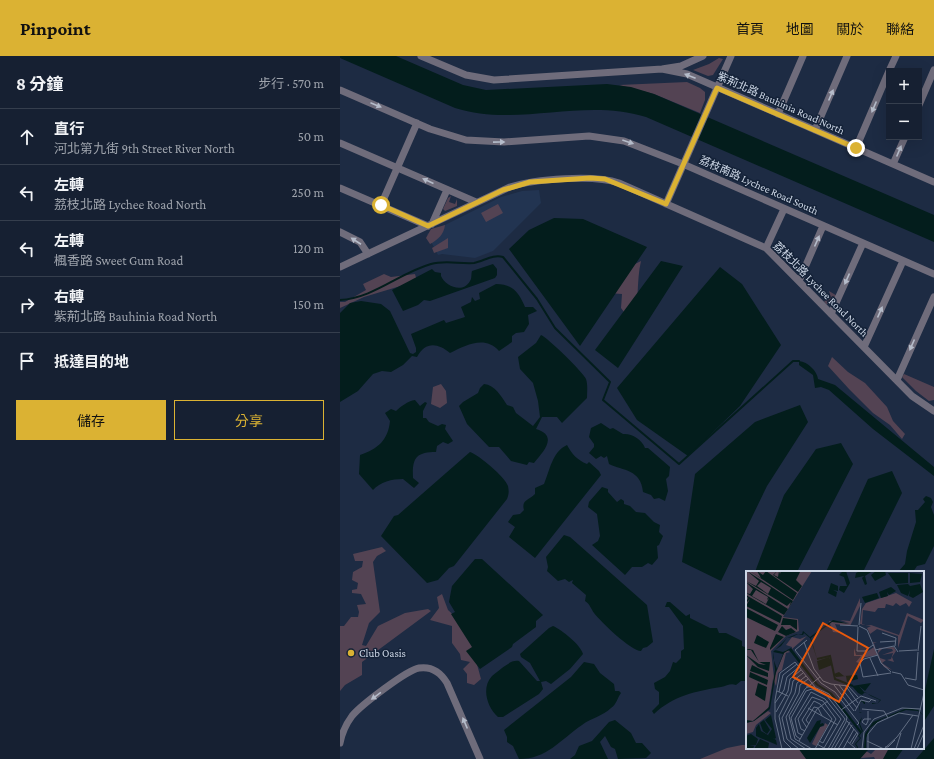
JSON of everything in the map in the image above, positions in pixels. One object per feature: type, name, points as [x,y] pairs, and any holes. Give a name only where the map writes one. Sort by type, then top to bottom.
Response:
[{"type":"street","points":[[425,57],[466,75],[487,80],[662,69],[681,66],[703,56]]},
{"type":"street","points":[[666,204],[731,56]]},
{"type":"street","points":[[778,114],[803,56]]},
{"type":"street","points":[[815,130],[847,56]]},
{"type":"street","points":[[890,68],[896,56]]},
{"type":"street","name":"紫荊北路 Bauhinia Road North","points":[[662,69],[687,74],[932,181]]},
{"type":"street","points":[[919,104],[934,70]]},
{"type":"street","points":[[856,148],[886,78]]},
{"type":"street","name":"荔枝南路 Lychee Road South","points":[[340,90],[448,136],[479,142],[504,142],[589,136],[612,138],[624,141],[678,163],[684,164],[934,274]]},
{"type":"street","points":[[381,205],[417,123]]},
{"type":"street","points":[[893,164],[904,140]]},
{"type":"street","points":[[340,143],[476,202]]},
{"type":"street","points":[[932,181],[934,173]]},
{"type":"street","name":"荔枝北路 Lychee Road North","points":[[340,267],[476,202],[523,183],[597,178],[612,180],[766,248],[912,396],[934,410]]},
{"type":"street","points":[[340,188],[430,225],[447,190]]},
{"type":"street","points":[[766,248],[784,209]]},
{"type":"street","points":[[799,281],[823,226]]},
{"type":"street","points":[[340,232],[360,242],[368,254]]},
{"type":"street","points":[[831,314],[863,243]]},
{"type":"street","points":[[864,347],[903,261]]},
{"type":"street","points":[[897,380],[934,297]]},
{"type":"street","points":[[340,743],[346,726],[358,709],[411,671],[428,668],[441,675],[448,683],[480,759]]},
{"type":"shaded area","points":[[340,56],[396,56],[463,85],[486,90],[607,84],[631,87],[654,94],[934,215],[934,242],[646,117],[622,112],[598,110],[502,115],[478,113],[455,108],[340,58]]},
{"type":"shaded area","points":[[719,58],[723,59],[713,75],[708,76],[693,70],[709,64]]},
{"type":"shaded area","points":[[687,82],[705,92],[705,100],[700,113],[654,94],[619,85]]},
{"type":"shaded area","points":[[539,190],[541,203],[493,251],[475,258],[442,254],[438,255],[427,234],[501,197],[522,191]]},
{"type":"shaded area","points":[[451,196],[449,202],[455,204],[457,199],[457,206],[445,211],[443,209],[448,198]]},
{"type":"shaded area","points":[[498,204],[503,213],[486,222],[481,213]]},
{"type":"shaded area","points":[[554,218],[583,219],[647,247],[580,346],[509,249],[529,230]]},
{"type":"shaded area","points":[[445,225],[440,236],[436,241],[430,244],[426,238],[431,229]]},
{"type":"shaded area","points":[[448,238],[448,248],[434,253],[432,248]]},
{"type":"shaded area","points":[[641,261],[636,308],[632,323],[621,308],[622,294],[608,293],[617,273]]},
{"type":"shaded area","points":[[661,261],[683,266],[618,368],[595,350]]},
{"type":"shaded area","points":[[493,264],[497,269],[497,275],[495,278],[430,301],[424,300],[418,305],[403,311],[392,290],[432,269],[435,272],[441,273],[443,280],[446,283],[454,287],[463,287],[471,280],[472,271]]},
{"type":"shaded area","points":[[720,267],[742,284],[781,345],[740,406],[688,456],[637,420],[617,388]]},
{"type":"shaded area","points":[[384,274],[391,277],[415,274],[417,281],[364,297],[340,308],[340,302],[345,302],[366,290],[363,284]]},
{"type":"shaded area","points":[[496,284],[502,284],[515,290],[525,307],[533,307],[537,311],[528,315],[529,324],[524,332],[516,333],[512,336],[512,342],[499,351],[494,346],[482,342],[462,347],[450,353],[436,345],[428,346],[420,352],[417,357],[412,356],[403,365],[391,372],[382,371],[373,374],[358,391],[340,402],[340,313],[350,303],[361,301],[381,304],[390,311],[410,353],[413,354],[416,352],[416,348],[411,334],[444,320],[446,323],[465,317],[461,307],[471,302],[472,297],[475,301],[480,299],[479,293]]},
{"type":"shaded area","points":[[829,291],[839,297],[836,303],[826,304],[824,301],[831,298]]},
{"type":"shaded area","points":[[541,335],[557,348],[584,375],[587,384],[587,398],[562,423],[557,417],[542,417],[536,429],[543,432],[547,436],[547,444],[534,463],[529,462],[527,465],[511,461],[499,447],[489,447],[467,424],[459,406],[478,393],[484,384],[488,385],[497,392],[507,405],[513,407],[516,413],[533,426],[540,417],[538,401],[533,383],[520,369],[518,357],[536,343]]},
{"type":"shaded area","points":[[832,357],[848,372],[865,383],[887,407],[893,421],[905,434],[902,439],[890,425],[873,413],[828,366]]},
{"type":"shaded area","points":[[799,361],[812,367],[818,379],[835,385],[934,467],[934,476],[873,429],[829,390],[821,387],[815,388],[813,375],[799,365]]},
{"type":"shaded area","points":[[904,374],[934,387],[934,400],[929,401],[916,391],[902,377]]},
{"type":"shaded area","points":[[441,384],[446,391],[447,403],[440,408],[431,404],[433,387]]},
{"type":"shaded area","points":[[415,400],[420,406],[425,402],[427,403],[423,411],[423,418],[426,418],[429,422],[438,426],[442,424],[446,425],[445,429],[453,441],[448,444],[443,442],[437,446],[436,452],[424,453],[417,458],[413,466],[413,478],[419,483],[414,488],[403,479],[399,479],[383,483],[373,490],[359,474],[360,455],[377,447],[384,439],[389,428],[390,421],[385,413],[391,409],[396,411],[407,403]]},
{"type":"shaded area","points":[[800,405],[808,422],[767,486],[721,581],[682,562],[695,474],[755,422]]},
{"type":"shaded area","points":[[601,423],[610,429],[613,428],[623,434],[629,434],[636,437],[645,448],[648,448],[670,467],[669,476],[666,479],[668,491],[665,501],[659,498],[654,499],[651,495],[643,492],[642,484],[635,475],[609,464],[607,456],[604,458],[601,456],[596,459],[589,453],[594,447],[594,444],[589,437],[591,428]]},
{"type":"shaded area","points":[[841,443],[853,464],[798,571],[755,571],[784,495],[816,449]]},
{"type":"shaded area","points":[[567,445],[578,459],[587,464],[589,462],[599,471],[601,475],[535,558],[509,537],[515,527],[508,522],[513,515],[520,514],[524,510],[523,507],[526,500],[535,494],[535,488],[544,484],[555,457],[562,448]]},
{"type":"shaded area","points":[[470,452],[485,462],[502,477],[508,486],[508,497],[454,566],[449,568],[438,580],[427,583],[381,536],[394,516],[398,515]]},
{"type":"shaded area","points":[[892,471],[902,493],[863,571],[826,571],[868,479]]},
{"type":"shaded area","points":[[602,487],[608,489],[608,492],[617,502],[621,499],[624,501],[624,504],[630,506],[636,512],[645,513],[654,522],[660,525],[659,532],[663,536],[659,545],[657,546],[658,558],[652,565],[648,563],[642,567],[632,567],[625,575],[592,545],[598,541],[600,536],[597,514],[588,507],[589,502]]},
{"type":"shaded area","points":[[926,496],[931,498],[933,502],[931,507],[934,515],[934,546],[925,564],[917,566],[914,571],[899,571],[905,564],[907,551],[916,522],[915,510],[918,510],[925,502],[923,499]]},
{"type":"shaded area","points":[[564,535],[570,537],[647,605],[653,642],[647,647],[643,648],[641,651],[630,646],[609,629],[594,613],[585,601],[586,595],[572,583],[573,580],[569,582],[565,579],[558,581],[547,571],[548,567],[546,557]]},
{"type":"shaded area","points":[[382,547],[386,551],[377,556],[373,562],[380,612],[369,623],[362,645],[366,646],[378,626],[405,613],[428,609],[431,611],[362,662],[362,675],[345,685],[340,691],[340,626],[344,626],[351,617],[358,617],[359,612],[357,605],[366,604],[361,594],[352,593],[352,590],[357,589],[358,583],[352,580],[353,572],[362,567],[363,561],[355,561],[353,554]]},
{"type":"shaded area","points":[[475,559],[482,559],[543,615],[536,621],[536,627],[513,644],[512,647],[480,669],[466,651],[472,647],[451,614],[455,612],[449,602],[452,586]]},
{"type":"shaded area","points":[[442,594],[448,610],[464,625],[469,635],[481,679],[474,685],[467,683],[467,674],[463,669],[470,662],[461,660],[460,654],[452,643],[452,626],[430,620],[439,608],[437,597]]},
{"type":"shaded area","points":[[667,602],[670,602],[686,616],[690,614],[690,618],[710,628],[717,628],[719,633],[726,633],[742,641],[742,646],[746,648],[746,681],[741,681],[736,685],[730,684],[685,695],[669,703],[654,714],[652,711],[659,704],[659,692],[655,689],[654,683],[665,677],[670,671],[673,662],[676,663],[681,658],[681,651],[684,649],[683,626],[669,607],[665,607]]},
{"type":"shaded area","points":[[553,626],[571,638],[582,650],[583,654],[570,669],[551,684],[546,681],[541,682],[543,689],[539,694],[503,717],[498,717],[488,703],[486,692],[492,676],[510,663],[519,661],[537,681],[540,681],[530,663],[521,657],[520,654]]},
{"type":"shaded area","points":[[934,649],[934,706],[924,721],[924,694]]},
{"type":"shaded area","points":[[584,662],[594,664],[600,673],[614,684],[615,691],[619,691],[621,693],[615,705],[608,711],[574,731],[553,748],[538,756],[519,759],[513,746],[507,742],[507,737],[504,730],[571,677]]},
{"type":"shaded area","points":[[615,720],[631,733],[636,743],[642,743],[651,753],[646,758],[618,759],[615,749],[611,747],[605,736],[600,742],[608,759],[570,759],[575,755],[579,746],[592,741],[609,722]]},
{"type":"shaded area","points":[[934,738],[934,759],[916,759]]},
{"type":"shaded area","points":[[746,745],[746,749],[805,749],[812,759],[700,759],[727,748]]},
{"type":"shaded area","points":[[799,749],[868,750],[860,759],[806,759]]},
{"type":"shaded area","points":[[863,749],[871,754],[876,749],[891,750],[888,759],[875,759],[874,757],[848,759]]},
{"type":"shaded area","points":[[888,749],[903,749],[896,759],[883,759]]},
{"type":"waterway","points":[[340,300],[364,295],[408,273],[431,264],[442,262],[474,263],[492,257],[503,257],[537,299],[555,328],[610,382],[603,400],[679,464],[793,361],[799,361]]},
{"type":"place","name":"Club Oasis","points":[[351,653]]},
{"type":"route","points":[[381,205],[428,226],[516,185],[530,182],[590,178],[612,180],[666,204],[717,88],[856,148]]}]
